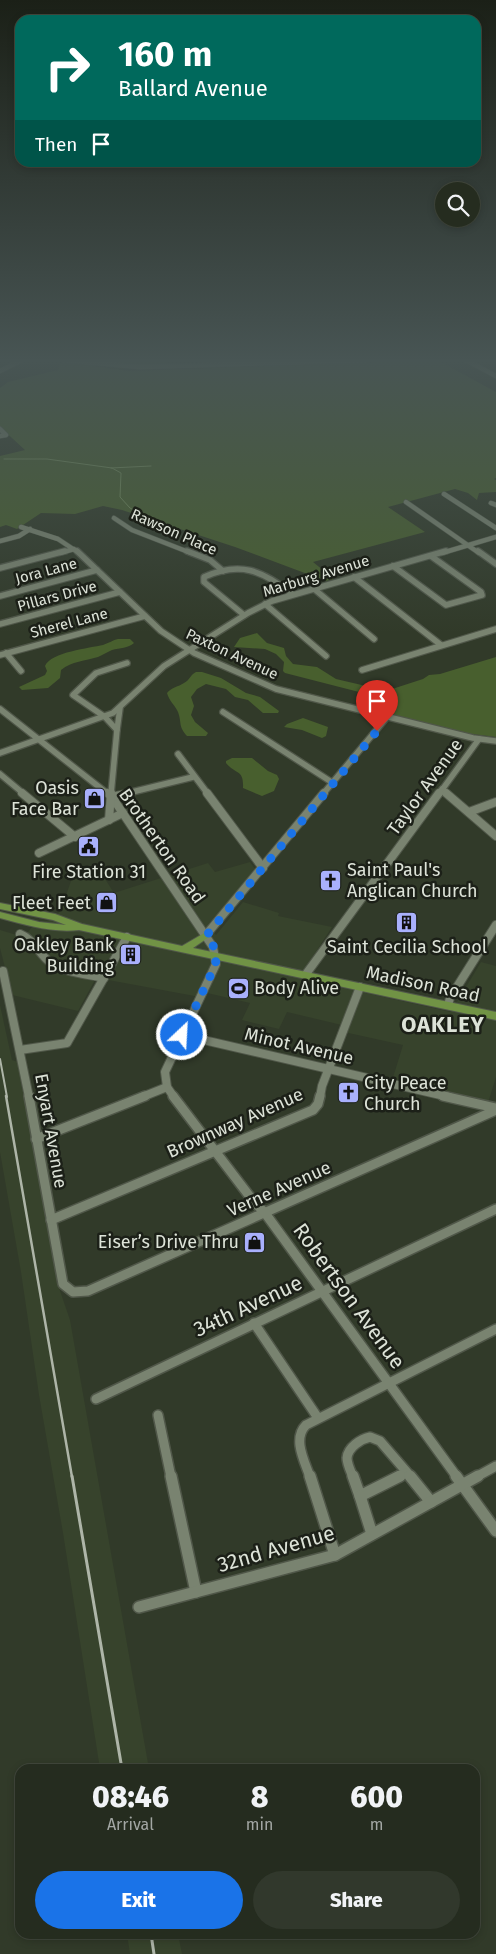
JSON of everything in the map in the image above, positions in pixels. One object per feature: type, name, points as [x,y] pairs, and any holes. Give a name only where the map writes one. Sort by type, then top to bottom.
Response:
[{"type":"main road","name":"Madison Road","points":[[0,906],[55,917],[79,927]]},
{"type":"main road","name":"Madison Road","points":[[0,915],[51,926],[79,927],[496,1016]]},
{"type":"main road","points":[[184,949],[206,936]]},
{"type":"street","points":[[444,494],[496,528]]},
{"type":"street","points":[[406,502],[496,564]]},
{"type":"street","name":"Rawson Place","points":[[114,518],[132,530],[210,560],[223,571]]},
{"type":"street","name":"Paxton Avenue","points":[[22,527],[58,538],[97,570],[164,633],[189,650],[249,679],[276,689],[479,739],[496,740]]},
{"type":"street","points":[[0,541],[13,538],[30,529]]},
{"type":"street","name":"Marburg Avenue","points":[[0,752],[104,717],[120,708],[156,673],[244,615],[265,604],[292,594],[496,537]]},
{"type":"street","points":[[0,568],[74,550]]},
{"type":"street","points":[[393,566],[443,604],[449,605],[481,596],[483,593],[431,556]]},
{"type":"street","points":[[244,615],[203,580],[205,576],[246,568],[276,580],[292,594]]},
{"type":"street","name":"Jora Lane","points":[[0,596],[97,570]]},
{"type":"street","points":[[354,577],[441,645]]},
{"type":"street","points":[[313,588],[374,638]]},
{"type":"street","name":"Pillars Drive","points":[[0,624],[120,592]]},
{"type":"street","points":[[265,604],[326,656]]},
{"type":"street","name":"Sherel Lane","points":[[3,654],[145,616]]},
{"type":"street","points":[[362,670],[496,629]]},
{"type":"street","points":[[3,654],[21,671]]},
{"type":"street","points":[[117,730],[104,717],[73,695],[96,673],[128,663]]},
{"type":"street","points":[[109,820],[120,708]]},
{"type":"street","name":"Brotherton Road","points":[[0,709],[112,797],[214,947],[215,955]]},
{"type":"street","points":[[223,712],[333,783]]},
{"type":"street","points":[[206,936],[388,716]]},
{"type":"street","name":"Taylor Avenue","points":[[306,974],[479,739]]},
{"type":"street","points":[[178,754],[193,777],[263,868]]},
{"type":"street","points":[[0,774],[75,836]]},
{"type":"street","points":[[112,797],[193,777]]},
{"type":"street","points":[[442,789],[496,836]]},
{"type":"street","points":[[469,812],[496,802]]},
{"type":"street","points":[[40,853],[124,814]]},
{"type":"street","points":[[448,1005],[450,998],[496,925]]},
{"type":"street","points":[[20,934],[34,941],[45,958],[55,965],[104,978]]},
{"type":"street","points":[[20,1050],[67,1043],[127,937]]},
{"type":"street","points":[[36,1140],[167,1087],[165,1072],[216,964],[215,955]]},
{"type":"street","name":"Enyart Avenue","points":[[3,971],[20,1050],[63,1284],[73,1292]]},
{"type":"street","name":"Brownway Avenue","points":[[51,1220],[313,1110],[318,1104],[360,987]]},
{"type":"street","name":"Minot Avenue","points":[[182,1035],[496,1109]]},
{"type":"street","name":"Robertson Avenue","points":[[167,1087],[194,1125],[254,1202],[265,1213],[496,1531]]},
{"type":"street","name":"Verne Avenue","points":[[73,1292],[88,1291],[496,1109]]},
{"type":"street","name":"34th Avenue","points":[[96,1399],[496,1209]]},
{"type":"street","points":[[254,1323],[318,1418]]},
{"type":"street","points":[[335,1555],[298,1437],[300,1431],[307,1424],[318,1418],[496,1328]]},
{"type":"street","points":[[158,1415],[196,1592]]},
{"type":"street","points":[[372,1534],[348,1459],[350,1450],[359,1441],[365,1438],[374,1438],[431,1502]]},
{"type":"street","name":"32nd Avenue","points":[[138,1607],[335,1555],[496,1466]]},
{"type":"street","points":[[360,1496],[406,1473]]},
{"type":"shaded area","points":[[250,862],[255,869],[208,925],[216,935],[243,902],[279,913],[278,916],[332,927],[299,978],[451,1012],[481,962],[496,966],[496,1077],[487,1106],[391,1084],[403,1045],[344,1032],[346,1026],[287,1012],[279,1029],[242,1020],[250,1003],[203,992],[200,997],[103,979],[53,962],[26,935],[31,928],[55,917],[61,910],[72,878],[100,871],[114,893],[208,863],[215,872]]},
{"type":"shaded area","points":[[0,930],[27,938],[42,960],[96,978],[78,1011],[12,995],[0,948]]},
{"type":"shaded area","points":[[0,1005],[12,1060],[18,1062],[57,1282],[70,1320],[148,1764],[99,1764],[39,1395],[21,1272],[0,1152]]},
{"type":"shaded area","points":[[128,1939],[179,1939],[182,1954],[130,1954]]},
{"type":"green space","points":[[20,451],[496,451],[496,478],[494,479],[496,480],[496,492],[479,493],[477,500],[468,493],[455,489],[388,507],[425,532],[313,562],[334,579],[326,581],[235,547],[122,510],[103,506],[75,514],[41,513],[17,529],[6,525],[0,527],[0,456]]},
{"type":"green space","points":[[257,633],[267,643],[284,648],[286,656],[293,664],[317,667],[336,679],[383,690],[389,690],[423,679],[429,675],[440,674],[496,657],[496,737],[464,733],[362,707],[367,699],[359,692],[285,673],[283,671],[284,662],[276,654],[265,649],[234,647],[240,638]]},
{"type":"green space","points":[[118,639],[130,639],[134,643],[65,667],[61,670],[60,678],[48,688],[22,690],[19,687],[45,675],[47,671],[45,666],[55,657],[71,651],[103,645]]},
{"type":"green space","points":[[196,672],[221,678],[246,693],[260,697],[279,711],[278,713],[263,713],[248,700],[235,697],[226,689],[206,684],[197,689],[191,697],[194,706],[191,715],[195,722],[208,733],[206,736],[187,736],[181,727],[178,712],[167,693],[186,682]]},
{"type":"green space","points":[[303,718],[328,727],[326,736],[322,738],[302,730],[284,727]]},
{"type":"green space","points":[[232,758],[252,758],[268,771],[277,775],[279,779],[274,791],[262,796],[243,788],[241,775],[226,763],[226,761]]},
{"type":"waterway","points":[[4,459],[47,459],[112,468]]},
{"type":"waterway","points":[[112,468],[151,466]]},
{"type":"waterway","points":[[112,468],[121,473],[120,497],[130,508],[139,513]]},
{"type":"railway","points":[[0,1059],[7,1097]]},
{"type":"railway","points":[[6,1096],[72,1477]]},
{"type":"railway","points":[[72,1476],[121,1764]]},
{"type":"railway","points":[[152,1939],[154,1954]]},
{"type":"place","name":"Oasis Face Bar","points":[[95,798]]},
{"type":"place","name":"Fire Station 31","points":[[89,847]]},
{"type":"place","name":"Saint Paul's Anglican Church","points":[[331,880]]},
{"type":"place","name":"Fleet Feet","points":[[107,903]]},
{"type":"place","name":"Saint Cecilia School","points":[[407,922]]},
{"type":"place","name":"Oakley Bank Building","points":[[130,955]]},
{"type":"place","name":"Body Alive","points":[[238,988]]},
{"type":"place","name":"City Peace Church","points":[[348,1093]]},
{"type":"place","name":"Eiser’s Drive Thru","points":[[255,1242]]},
{"type":"district","name":"OAKLEY","points":[[443,1024]]},
{"type":"route","points":[[182,1035],[216,964],[214,947],[206,936],[377,731]]}]
